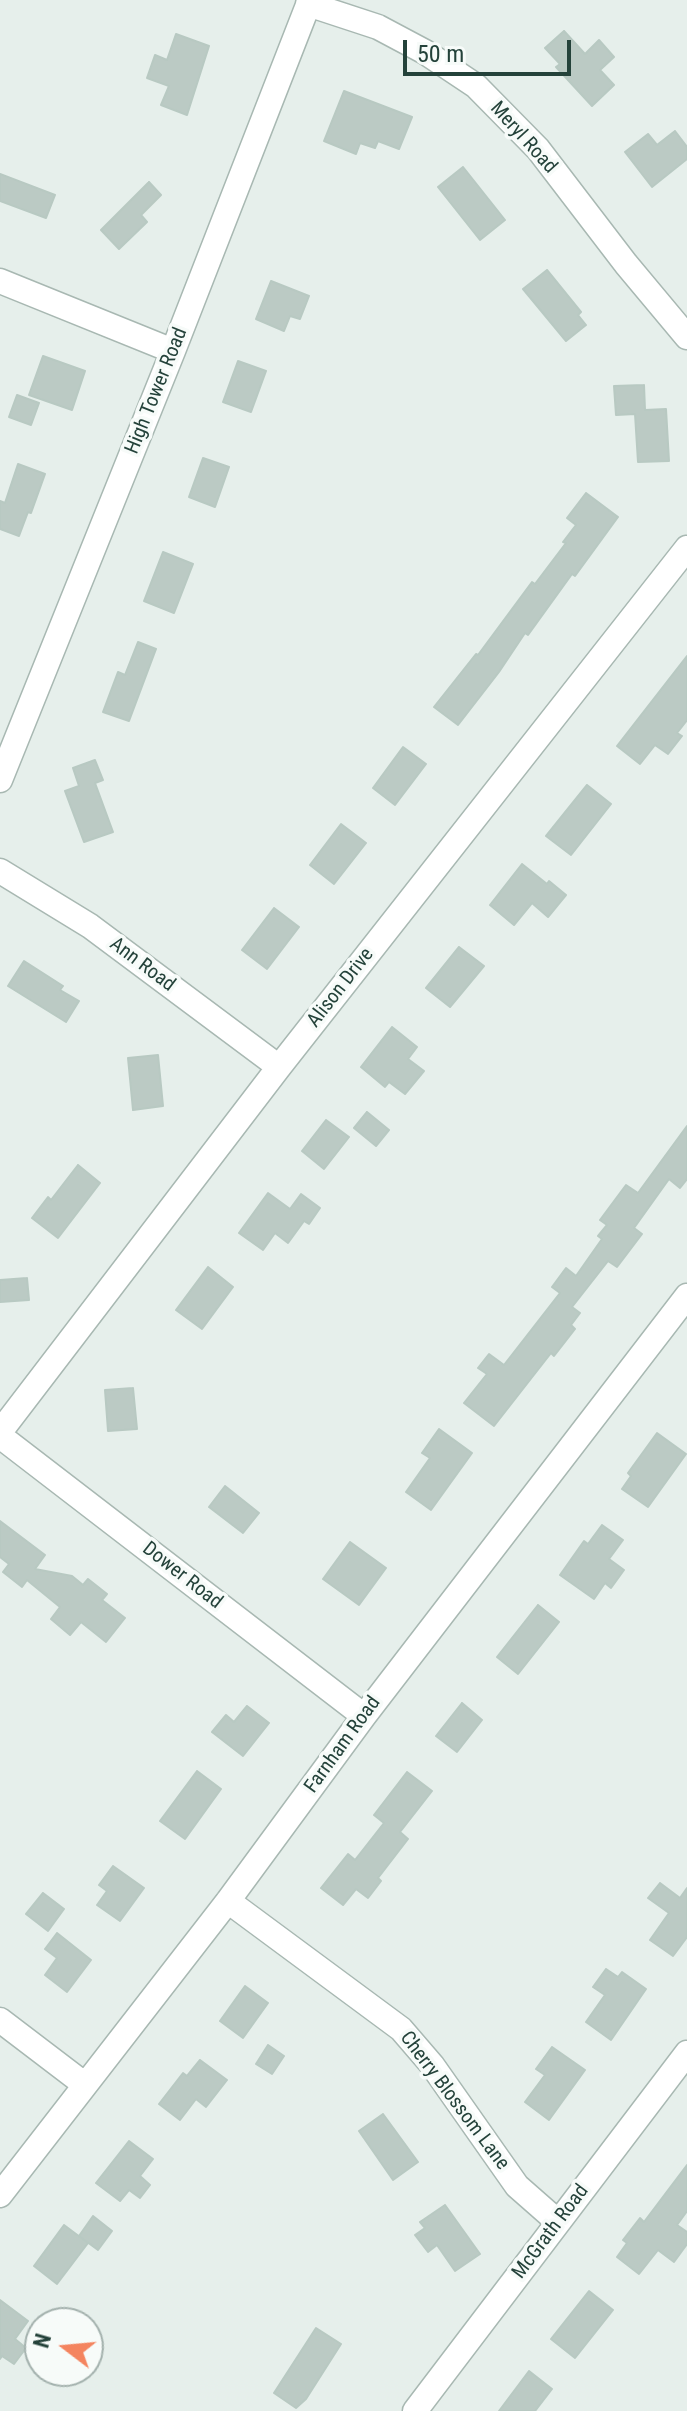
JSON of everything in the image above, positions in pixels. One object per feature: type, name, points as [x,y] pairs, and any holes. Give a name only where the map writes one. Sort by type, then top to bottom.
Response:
[{"type":"street","name":"Meryl Road","points":[[309,2],[378,27],[425,52],[476,86],[538,149],[626,264],[687,337]]},
{"type":"street","name":"High Tower Road","points":[[0,780],[173,351],[309,2]]},
{"type":"street","points":[[0,281],[173,351]]},
{"type":"street","name":"Alison Drive","points":[[0,1434],[279,1067],[687,548]]},
{"type":"street","name":"Ann Road","points":[[0,871],[90,926],[279,1067]]},
{"type":"street","name":"Farnham Road","points":[[0,2195],[228,1901],[364,1716],[687,1296]]},
{"type":"street","name":"Dower Road","points":[[0,1434],[364,1716]]},
{"type":"street","name":"Cherry Blossom Lane","points":[[228,1901],[401,2029],[432,2065],[517,2186],[558,2222]]},
{"type":"street","points":[[0,2020],[84,2084]]},
{"type":"street","name":"McGrath Road","points":[[415,2411],[687,2053]]},
{"type":"building","points":[[564,31],[585,54],[599,40],[614,57],[600,70],[614,85],[592,106],[556,67],[560,64],[545,48]]},
{"type":"building","points":[[176,34],[209,46],[187,115],[161,105],[169,86],[147,78],[155,55],[167,60]]},
{"type":"building","points":[[344,91],[412,117],[399,149],[378,141],[375,148],[360,143],[356,154],[324,141]]},
{"type":"building","points":[[675,131],[687,147],[687,159],[652,187],[625,152],[648,134],[657,145]]},
{"type":"building","points":[[463,167],[505,220],[480,240],[438,187]]},
{"type":"building","points":[[0,174],[55,195],[46,218],[0,201]]},
{"type":"building","points":[[149,182],[161,195],[141,215],[147,222],[119,249],[101,230]]},
{"type":"building","points":[[547,270],[581,312],[578,315],[586,325],[566,341],[523,289]]},
{"type":"building","points":[[271,281],[309,296],[300,319],[290,316],[284,331],[256,319]]},
{"type":"building","points":[[43,356],[85,371],[72,410],[29,395]]},
{"type":"building","points":[[238,361],[266,371],[251,412],[223,402]]},
{"type":"building","points":[[644,385],[645,410],[666,409],[669,461],[638,462],[635,414],[616,415],[614,386]]},
{"type":"building","points":[[17,395],[39,403],[31,425],[9,417]]},
{"type":"building","points":[[203,458],[229,467],[215,507],[189,497]]},
{"type":"building","points":[[18,464],[45,474],[19,536],[0,529],[0,501],[5,503]]},
{"type":"building","points":[[586,493],[618,517],[528,635],[525,633],[458,725],[434,707],[566,543],[563,542],[576,525],[567,518]]},
{"type":"building","points":[[163,552],[193,564],[174,613],[144,601]]},
{"type":"building","points":[[138,642],[156,649],[129,721],[103,712],[118,672],[125,675]]},
{"type":"building","points":[[687,656],[687,720],[677,733],[682,736],[668,754],[655,745],[640,764],[617,746]]},
{"type":"building","points":[[403,747],[426,764],[395,805],[373,788]]},
{"type":"building","points":[[95,760],[103,780],[95,783],[113,832],[84,842],[65,791],[79,786],[73,768]]},
{"type":"building","points":[[587,785],[611,804],[571,855],[546,836]]},
{"type":"building","points":[[341,824],[366,843],[334,884],[310,865]]},
{"type":"building","points":[[522,864],[566,895],[548,917],[532,903],[514,925],[490,905]]},
{"type":"building","points":[[274,908],[299,927],[267,969],[242,950]]},
{"type":"building","points":[[459,947],[484,966],[450,1007],[426,988]]},
{"type":"building","points":[[24,961],[63,986],[60,990],[79,1001],[66,1022],[8,986]]},
{"type":"building","points":[[392,1027],[417,1047],[408,1059],[424,1071],[405,1094],[389,1082],[385,1087],[361,1067]]},
{"type":"building","points":[[158,1055],[163,1106],[133,1110],[128,1058]]},
{"type":"building","points":[[367,1112],[389,1130],[376,1146],[354,1128]]},
{"type":"building","points":[[326,1120],[349,1137],[324,1169],[302,1151]]},
{"type":"building","points":[[687,1126],[687,1179],[680,1188],[669,1179],[634,1228],[642,1234],[617,1267],[608,1261],[572,1307],[580,1313],[571,1325],[575,1329],[554,1356],[551,1353],[494,1426],[464,1403],[487,1374],[478,1368],[489,1354],[504,1365],[560,1293],[552,1287],[566,1268],[576,1276],[602,1239],[598,1236],[607,1225],[600,1220],[626,1185],[638,1193]]},
{"type":"building","points":[[78,1165],[100,1183],[58,1238],[32,1218],[48,1197],[51,1200]]},
{"type":"building","points":[[268,1193],[290,1209],[301,1194],[320,1208],[309,1224],[304,1221],[288,1243],[275,1233],[263,1250],[239,1233]]},
{"type":"building","points":[[208,1267],[233,1287],[202,1329],[176,1310]]},
{"type":"building","points":[[27,1278],[29,1300],[0,1302],[0,1280]]},
{"type":"building","points":[[133,1388],[137,1429],[108,1431],[105,1390]]},
{"type":"building","points":[[439,1429],[472,1453],[431,1510],[406,1492],[430,1458],[422,1453]]},
{"type":"building","points":[[657,1433],[686,1454],[648,1507],[622,1489],[631,1476],[628,1473]]},
{"type":"building","points":[[225,1486],[259,1513],[243,1533],[209,1507]]},
{"type":"building","points":[[0,1521],[45,1555],[35,1569],[72,1576],[83,1585],[88,1579],[107,1594],[102,1600],[125,1618],[106,1642],[81,1622],[70,1635],[51,1619],[60,1607],[27,1580],[22,1587],[3,1572],[9,1564],[0,1557]]},
{"type":"building","points":[[602,1525],[623,1540],[609,1559],[624,1570],[611,1588],[605,1583],[594,1599],[560,1575],[584,1541],[588,1544]]},
{"type":"building","points":[[350,1542],[386,1568],[359,1605],[323,1579]]},
{"type":"building","points":[[538,1605],[559,1622],[518,1674],[497,1657]]},
{"type":"building","points":[[462,1703],[482,1720],[457,1752],[436,1736]]},
{"type":"building","points":[[247,1706],[269,1723],[243,1756],[212,1732],[226,1715],[234,1722]]},
{"type":"building","points":[[197,1771],[221,1789],[185,1839],[160,1821]]},
{"type":"building","points":[[407,1772],[432,1791],[400,1832],[408,1839],[378,1878],[381,1881],[368,1898],[356,1889],[343,1905],[321,1888],[348,1854],[355,1860],[384,1823],[374,1815]]},
{"type":"building","points":[[113,1866],[144,1888],[120,1921],[97,1905],[107,1891],[99,1885]]},
{"type":"building","points":[[660,1883],[680,1898],[687,1888],[687,1937],[673,1956],[650,1940],[669,1913],[648,1898]]},
{"type":"building","points":[[43,1893],[64,1909],[48,1931],[26,1914]]},
{"type":"building","points":[[57,1933],[91,1960],[67,1992],[45,1975],[57,1958],[45,1949]]},
{"type":"building","points":[[606,1969],[618,1977],[622,1972],[646,1989],[611,2040],[586,2022],[605,1995],[593,1987]]},
{"type":"building","points":[[245,1986],[268,2003],[243,2038],[220,2021]]},
{"type":"building","points":[[268,2045],[284,2056],[272,2074],[256,2064]]},
{"type":"building","points":[[552,2047],[585,2070],[549,2120],[525,2102],[545,2075],[536,2069]]},
{"type":"building","points":[[200,2060],[227,2080],[206,2107],[196,2099],[180,2120],[159,2104],[183,2073],[187,2076]]},
{"type":"building","points":[[383,2114],[418,2162],[393,2180],[359,2131]]},
{"type":"building","points":[[129,2141],[153,2159],[140,2176],[150,2185],[140,2198],[129,2190],[120,2201],[96,2183]]},
{"type":"building","points":[[687,2165],[687,2211],[677,2225],[687,2232],[687,2244],[674,2262],[658,2250],[639,2274],[617,2257],[627,2243],[623,2240],[640,2218],[644,2222]]},
{"type":"building","points":[[445,2205],[480,2254],[455,2271],[437,2245],[428,2252],[415,2235],[425,2228],[420,2222]]},
{"type":"building","points":[[93,2216],[112,2231],[98,2250],[79,2236]]},
{"type":"building","points":[[64,2225],[88,2243],[57,2284],[34,2266]]},
{"type":"building","points":[[589,2291],[613,2310],[575,2358],[551,2339]]},
{"type":"building","points":[[0,2300],[24,2318],[24,2327],[15,2339],[24,2346],[24,2351],[14,2364],[2,2356],[0,2359]]},
{"type":"building","points":[[316,2328],[341,2344],[306,2399],[296,2408],[274,2393]]},
{"type":"building","points":[[529,2371],[552,2389],[535,2411],[499,2411]]}]
